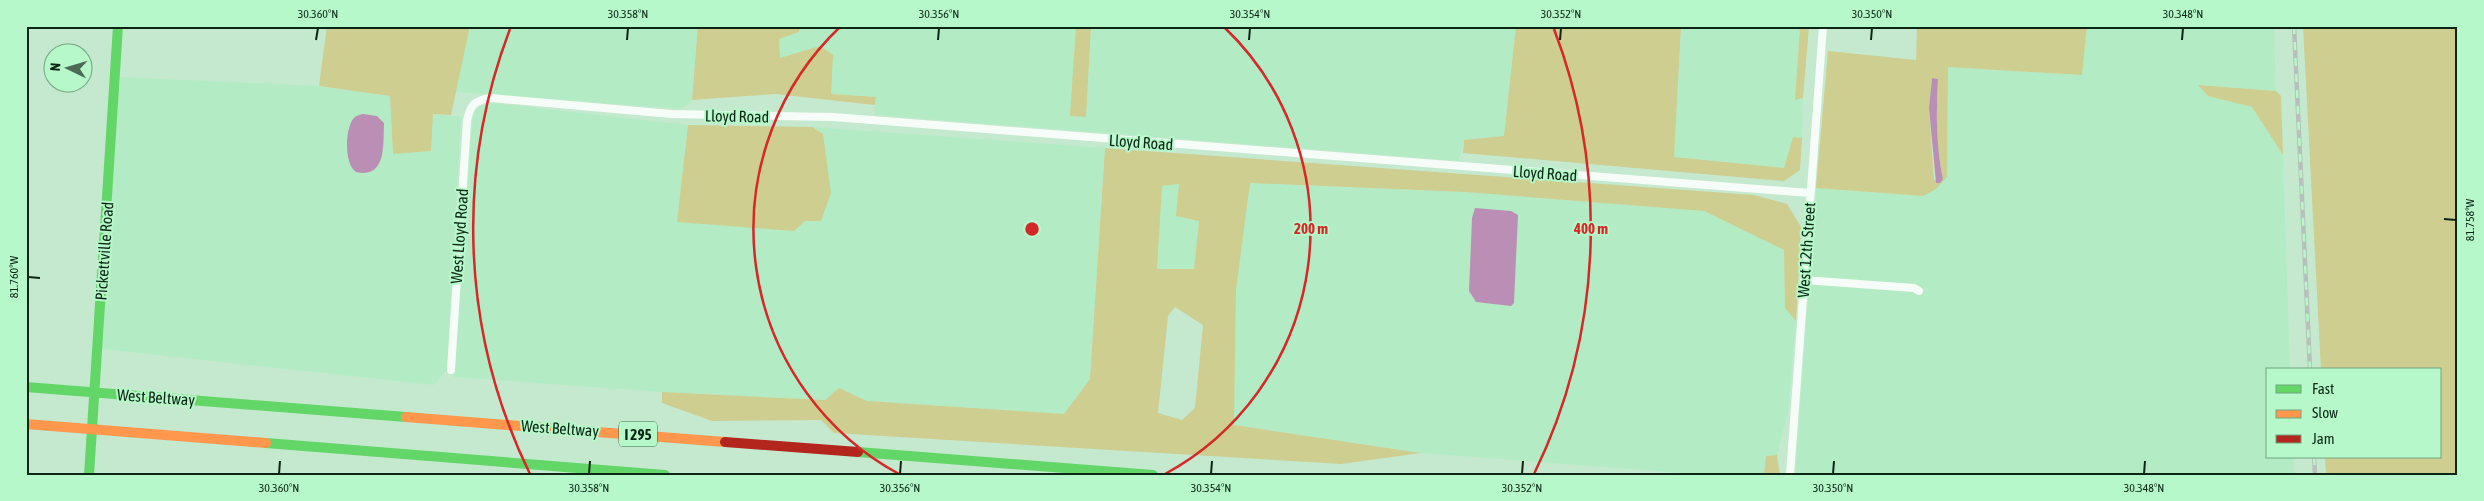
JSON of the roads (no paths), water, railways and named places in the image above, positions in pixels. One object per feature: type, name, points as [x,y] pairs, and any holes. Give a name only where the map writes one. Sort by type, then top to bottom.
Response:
[{"type":"main road","name":"Pickettville Road","points":[[89,475],[118,26]]},
{"type":"main road","name":"West Beltway","points":[[26,387],[1153,475]]},
{"type":"main road","points":[[26,424],[665,475]]},
{"type":"street","name":"West 12th Street","points":[[1790,475],[1823,26]]},
{"type":"street","name":"Lloyd Road","points":[[473,103],[480,99],[491,98],[671,114],[832,117],[1810,193]]},
{"type":"street","name":"West Lloyd Road","points":[[451,370],[467,121],[473,103]]},
{"type":"street","points":[[1804,280],[1914,288],[1919,291]]},
{"type":"railway","points":[[2294,26],[2310,368]]},
{"type":"railway","points":[[2314,458],[2315,475]]}]
